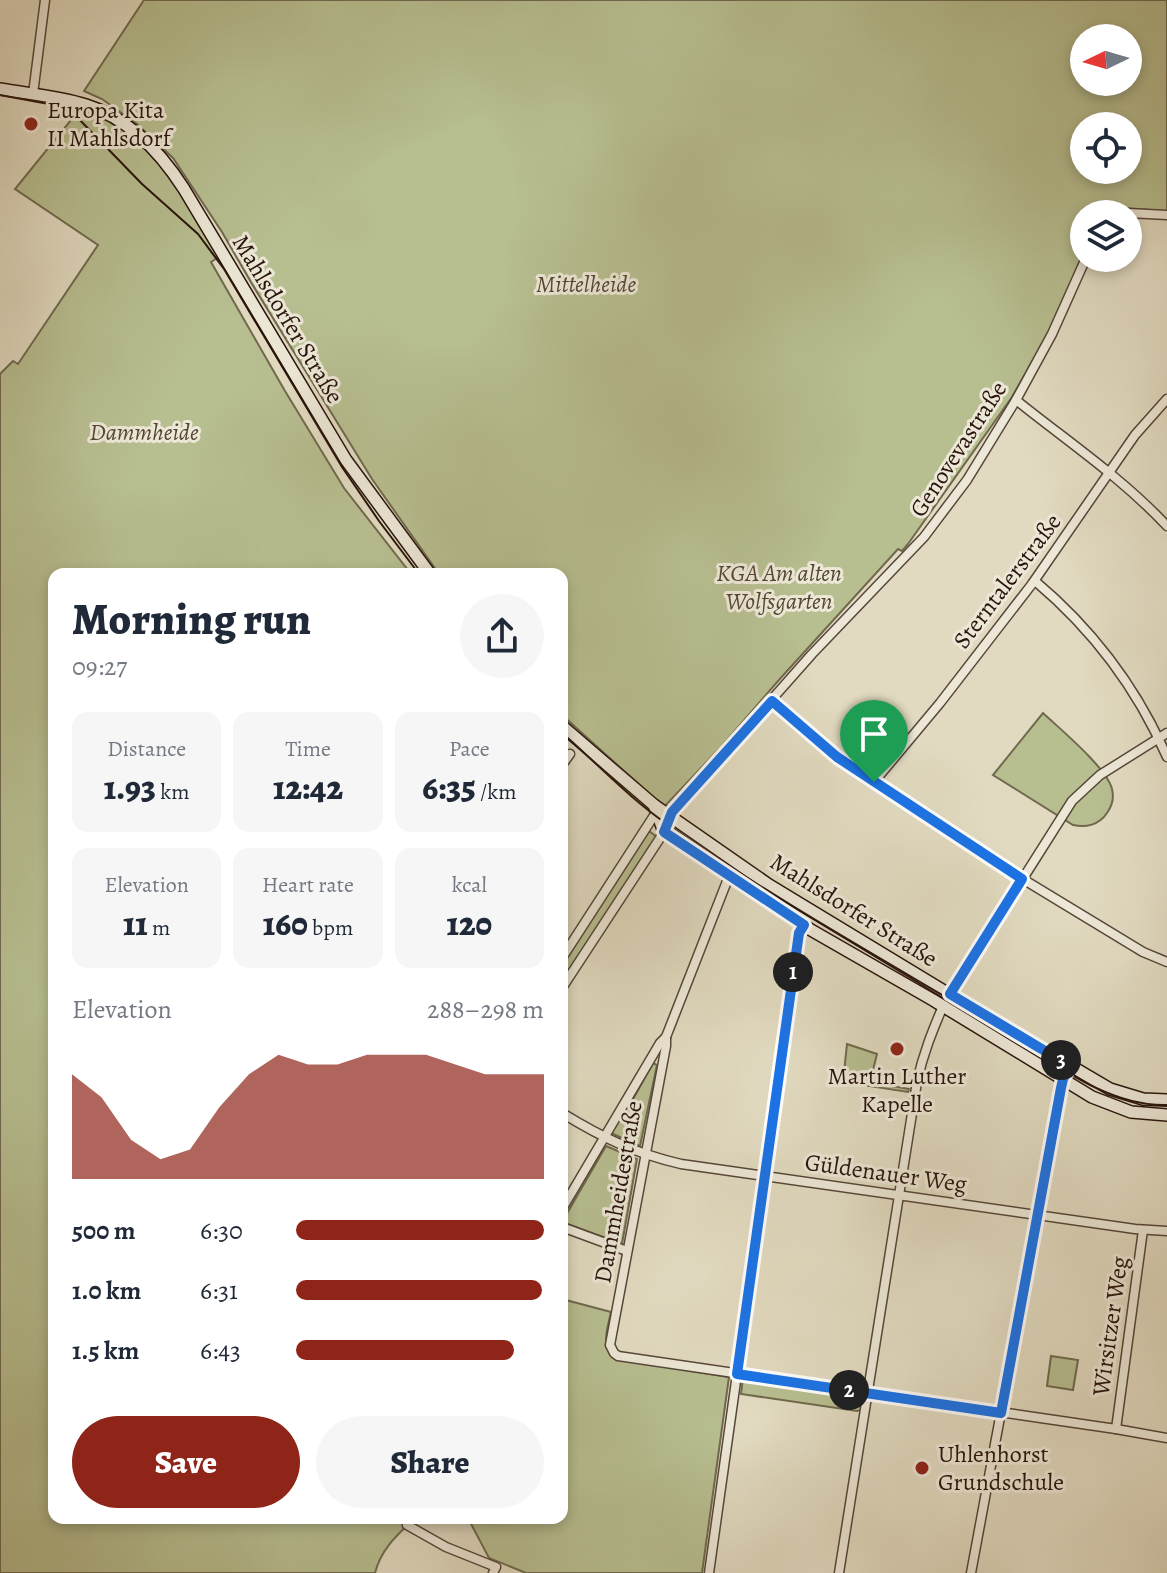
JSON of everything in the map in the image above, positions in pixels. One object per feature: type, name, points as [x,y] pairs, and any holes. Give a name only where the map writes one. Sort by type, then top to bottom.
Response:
[{"type":"main road","name":"Mahlsdorfer Straße","points":[[0,89],[90,106],[133,131],[174,173],[346,460],[426,568]]},
{"type":"main road","name":"Mahlsdorfer Straße","points":[[568,731],[656,808],[769,885],[1070,1066],[1120,1093],[1143,1099],[1167,1100]]},
{"type":"main road","name":"Mahlsdorfer Straße","points":[[656,808],[664,832],[804,925],[1092,1097],[1119,1109],[1167,1115]]},
{"type":"main road","points":[[943,1006],[950,994]]},
{"type":"main road","points":[[1063,1079],[1070,1066]]},
{"type":"street","points":[[33,94],[45,0]]},
{"type":"street","points":[[1142,214],[1167,215]]},
{"type":"street","name":"Genovevastraße","points":[[568,979],[664,832],[672,812],[812,654],[924,537],[967,480],[1052,334],[1080,272]]},
{"type":"street","name":"Sterntalerstraße","points":[[874,782],[1035,581],[1140,428],[1167,399]]},
{"type":"street","points":[[1016,400],[1144,501],[1167,526]]},
{"type":"street","points":[[1035,581],[1072,615],[1104,651],[1163,735],[1167,757]]},
{"type":"street","points":[[772,701],[812,737],[874,782],[1022,879],[1143,952],[1167,962]]},
{"type":"street","points":[[950,994],[1062,814],[1079,793],[1100,775],[1163,735]]},
{"type":"street","points":[[568,948],[656,808]]},
{"type":"street","points":[[568,1198],[666,1037],[729,876]]},
{"type":"street","points":[[709,1573],[799,933],[804,925]]},
{"type":"street","points":[[839,1573],[917,1082],[924,1053],[943,1006]]},
{"type":"street","name":"Dammheidestraße","points":[[666,1037],[610,1345],[618,1356],[737,1374]]},
{"type":"street","points":[[971,1573],[1063,1079]]},
{"type":"street","name":"Güldenauer Weg","points":[[568,1117],[603,1137],[645,1155],[681,1164],[1167,1231]]},
{"type":"street","points":[[568,1229],[627,1251]]},
{"type":"street","name":"Wirsitzer Weg","points":[[1116,1429],[1143,1230]]},
{"type":"street","points":[[737,1374],[1167,1438]]},
{"type":"street","points":[[407,1525],[495,1570]]},
{"type":"green space","name":"Mittelheide","points":[[144,0],[1167,0],[1167,211],[1142,209],[1142,200],[1070,200],[1070,272],[1076,272],[1056,320],[1012,397],[908,544],[902,551],[898,549],[664,807],[568,720],[568,568],[435,568],[372,479],[222,232],[173,158],[137,124],[102,99],[84,91]]},
{"type":"green space","name":"Dammheide","points":[[79,110],[99,114],[131,134],[175,180],[219,257],[211,262],[285,391],[344,488],[406,568],[48,568],[48,1524],[409,1524],[386,1550],[375,1573],[0,1573],[0,374],[13,361],[18,364],[98,245],[15,189]]},
{"type":"green space","points":[[1043,713],[1082,749],[1108,780],[1113,798],[1109,810],[1096,823],[1073,825],[993,775]]},
{"type":"green space","points":[[649,831],[657,837],[568,972],[568,956]]},
{"type":"green space","points":[[847,1044],[877,1054],[870,1082],[909,1089],[908,1092],[843,1082]]},
{"type":"green space","points":[[653,1063],[657,1065],[640,1146],[611,1133]]},
{"type":"green space","points":[[606,1146],[637,1159],[622,1244],[568,1224],[568,1212]]},
{"type":"green space","points":[[568,1301],[611,1312],[607,1343],[617,1359],[729,1377],[702,1573],[526,1573],[489,1558],[471,1524],[568,1524]]},
{"type":"green space","points":[[1051,1356],[1078,1360],[1073,1390],[1047,1386]]},
{"type":"green space","points":[[743,1378],[860,1395],[863,1400],[861,1410],[741,1394]]},
{"type":"tram line","points":[[0,95],[54,105],[73,113],[142,184],[198,234],[224,269],[342,467],[414,568]]},
{"type":"tram line","points":[[568,739],[653,814],[788,903],[1098,1089],[1120,1098],[1167,1105]]},
{"type":"place","name":"Europa Kita II Mahlsdorf","points":[[31,124]]},
{"type":"place","name":"Martin Luther Kapelle","points":[[897,1049]]},
{"type":"place","name":"Uhlenhorst Grundschule","points":[[922,1468]]},
{"type":"route","points":[[772,701],[837,757],[874,782],[1022,879],[950,994],[1070,1066],[1061,1088],[1001,1413],[737,1374],[799,933],[804,925],[664,832],[672,812],[772,701]]},
{"type":"park label","name":"KGA Am alten Wolfsgarten","points":[[779,587]]}]
